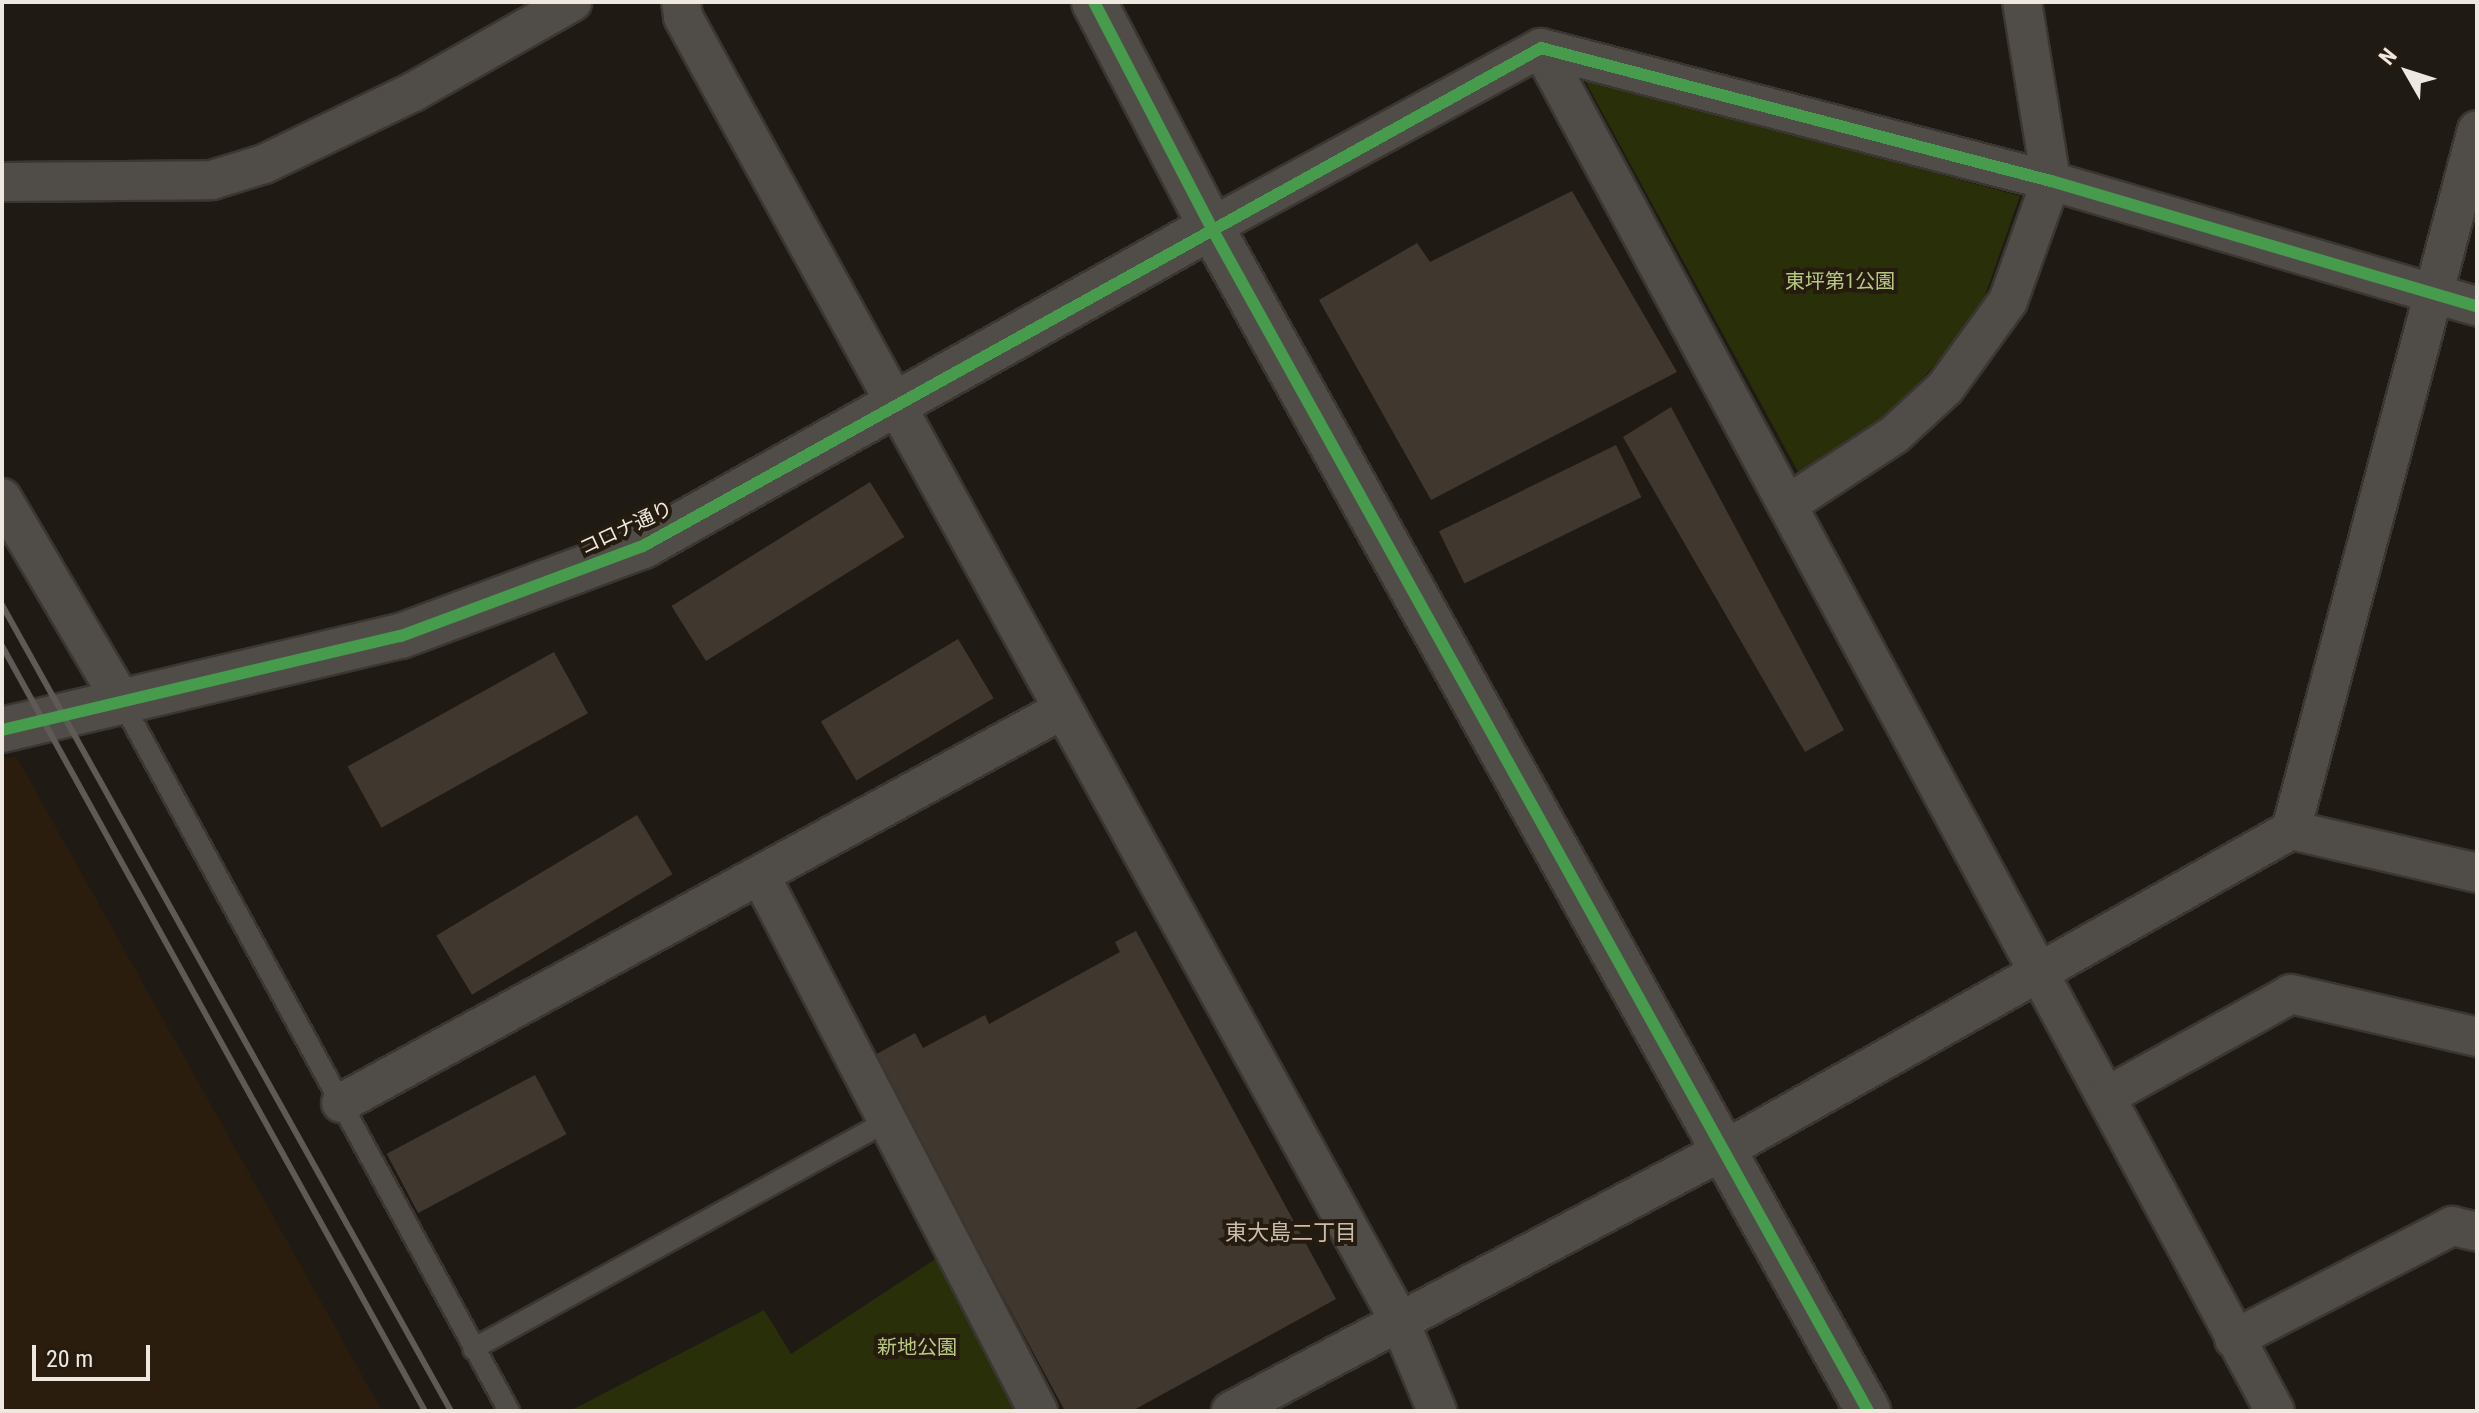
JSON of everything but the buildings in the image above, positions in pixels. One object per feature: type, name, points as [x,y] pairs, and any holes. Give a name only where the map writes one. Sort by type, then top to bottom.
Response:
[{"type":"street","points":[[2,182],[212,180],[238,172],[413,92],[572,2]]},
{"type":"street","points":[[681,2],[683,17],[1400,1322],[1437,1411]]},
{"type":"street","points":[[1094,2],[1211,227],[1726,1149],[1868,1411]]},
{"type":"street","points":[[1787,505],[1894,435],[1945,388],[2008,301],[2051,181],[2022,2]]},
{"type":"street","points":[[1211,227],[1541,48],[2051,181],[2477,306]]},
{"type":"street","points":[[1541,48],[2275,1411]]},
{"type":"street","points":[[2291,830],[2477,130]]},
{"type":"street","name":"コロナ通り","points":[[2,730],[401,636],[519,595],[643,546],[1211,227]]},
{"type":"street","points":[[2,498],[122,702]]},
{"type":"street","points":[[341,1103],[761,877],[1062,710]]},
{"type":"street","points":[[1231,1411],[1726,1149],[2291,830],[2477,873]]},
{"type":"street","points":[[761,877],[1038,1411]]},
{"type":"street","points":[[2107,1096],[2291,994],[2477,1037]]},
{"type":"street","points":[[2234,1339],[2452,1226],[2477,1232]]},
{"type":"lane","points":[[122,702],[509,1411]]},
{"type":"lane","points":[[473,1349],[888,1121]]},
{"type":"shaded area","points":[[16,756],[382,1411],[2,1411],[2,759]]},
{"type":"green space","name":"東坪第1公園","points":[[1583,77],[2020,196],[1979,313],[1900,405],[1802,479]]},
{"type":"green space","name":"新地公園","points":[[943,1254],[1020,1411],[570,1411],[764,1310],[791,1354]]},
{"type":"railway","points":[[2,605],[451,1411]]},
{"type":"railway","points":[[2,646],[425,1411]]},
{"type":"cycle path","points":[[1094,2],[1211,227],[1868,1411]]},
{"type":"cycle path","points":[[2,730],[401,636],[643,546],[1541,48],[2051,181],[2477,306]]},
{"type":"district","name":"東大島二丁目","points":[[1291,1233]]}]
